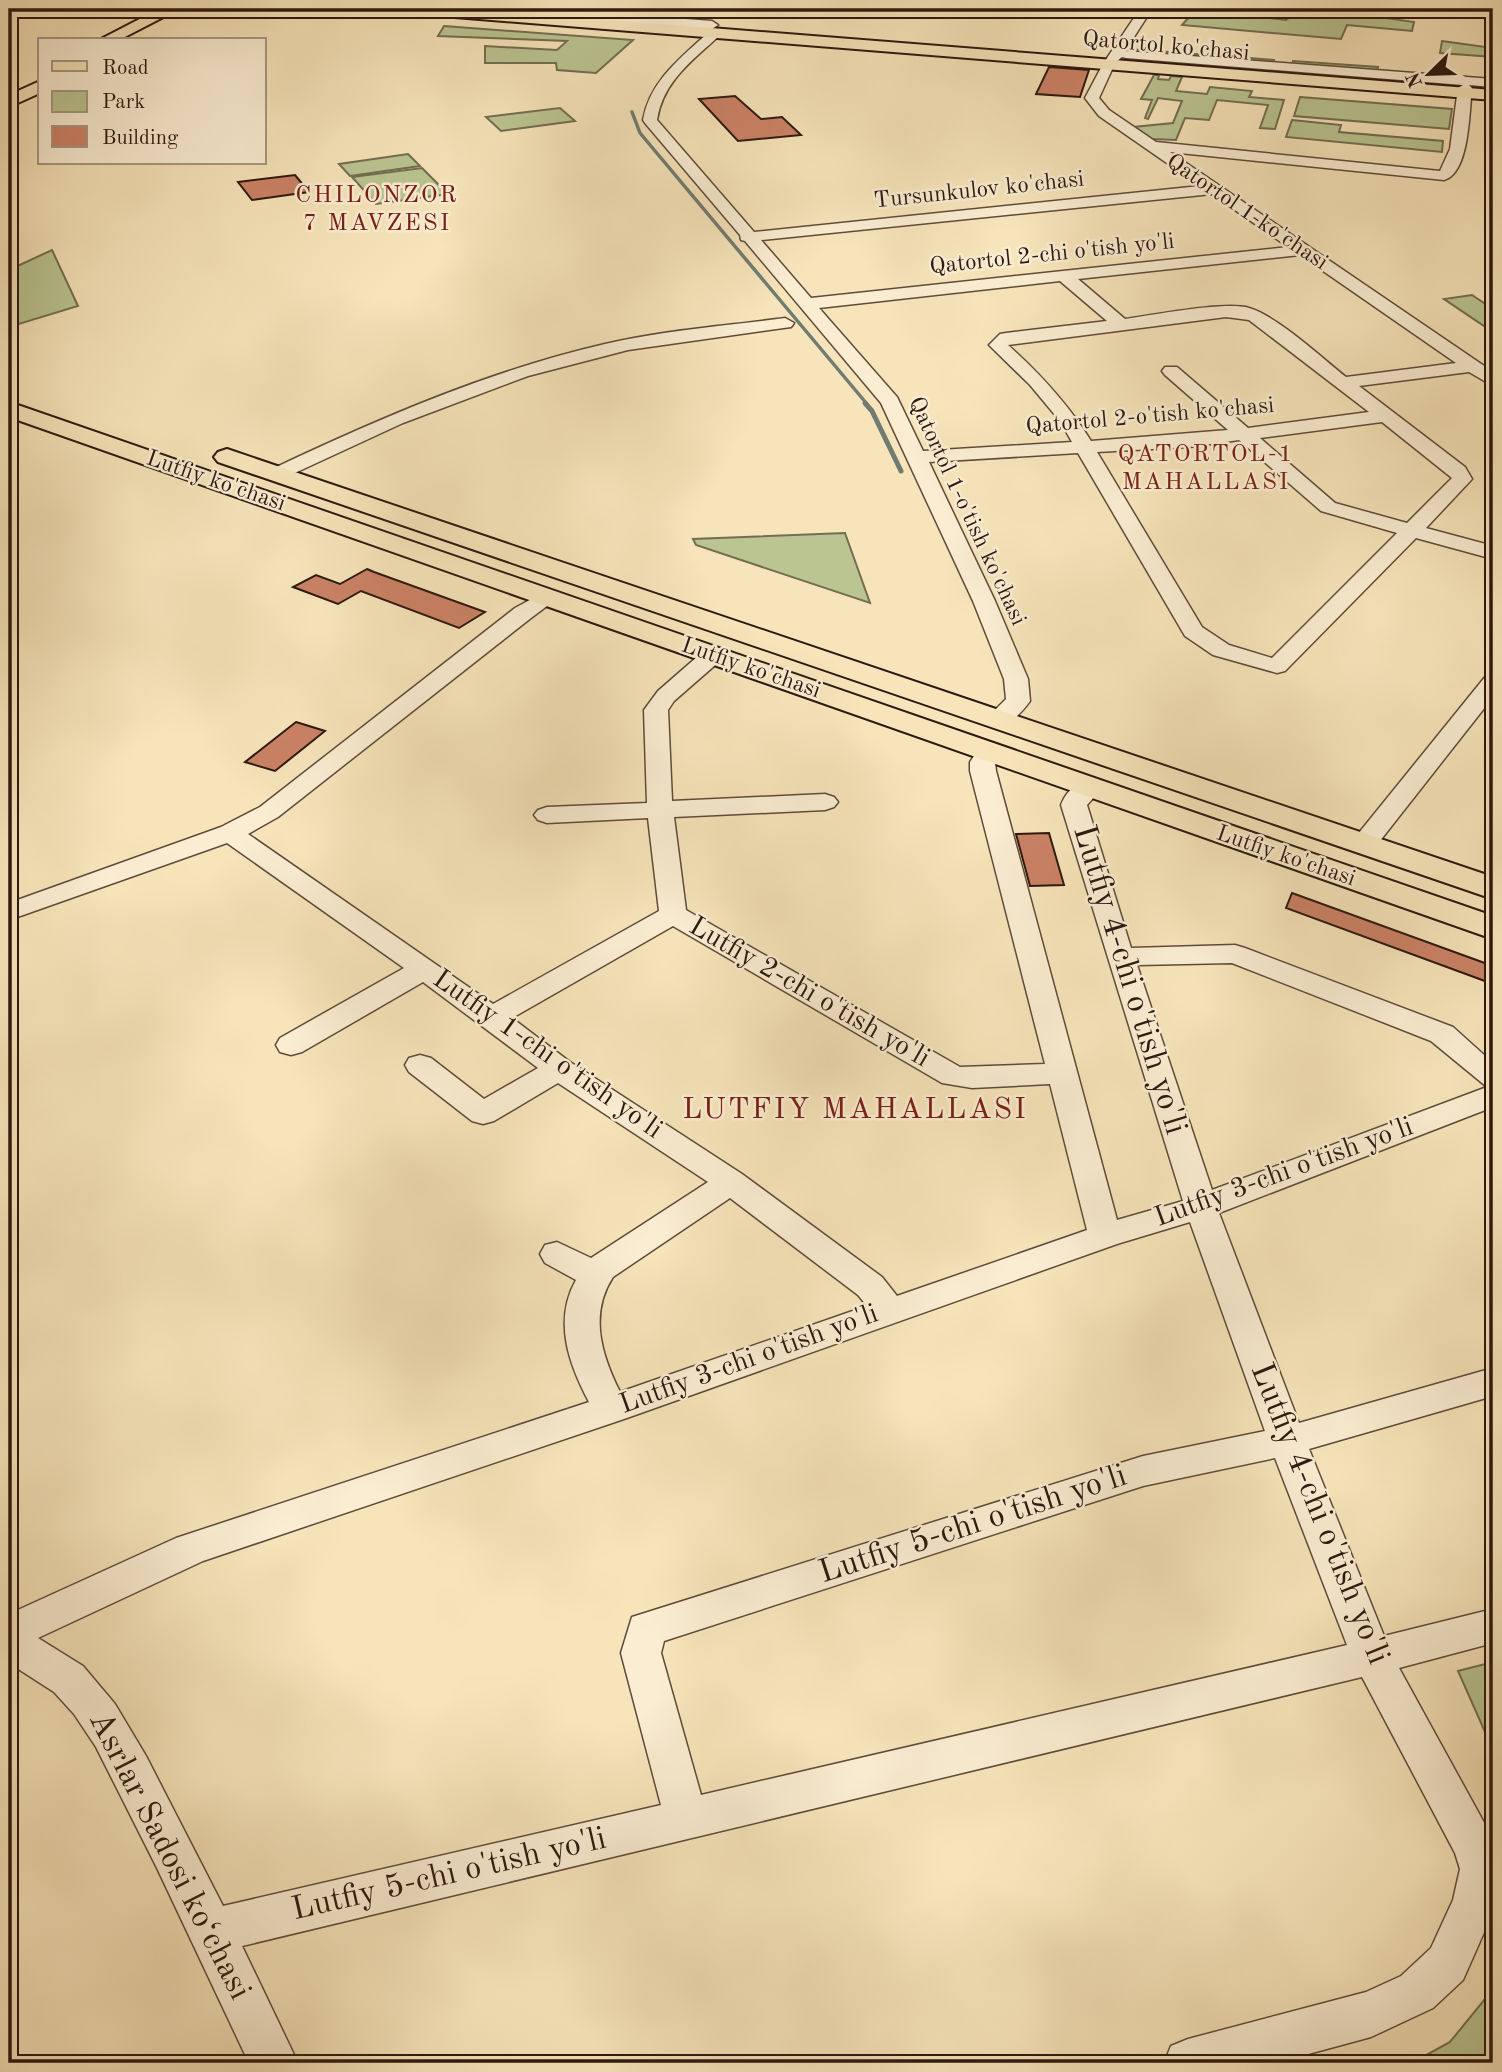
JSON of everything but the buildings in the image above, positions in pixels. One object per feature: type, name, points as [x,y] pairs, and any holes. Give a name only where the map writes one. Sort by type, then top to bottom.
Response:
[{"type":"main road","name":"Qatortol ko'chasi","points":[[429,9],[713,27]]},
{"type":"main road","name":"Qatortol ko'chasi","points":[[457,9],[713,27],[970,51],[1116,60],[1493,93]]},
{"type":"main road","points":[[112,38],[177,12]]},
{"type":"main road","points":[[137,38],[177,12]]},
{"type":"main road","points":[[9,88],[38,74]]},
{"type":"main road","points":[[9,102],[38,87]]},
{"type":"main road","name":"Lutfiy ko'chasi","points":[[9,409],[1493,928]]},
{"type":"main road","name":"Lutfiy ko'chasi","points":[[142,455],[190,445],[1493,889]]},
{"type":"main road","points":[[232,487],[229,481],[234,474],[270,472]]},
{"type":"street","points":[[515,9],[713,27]]},
{"type":"street","name":"Qatortol 1-ko'chasi","points":[[1146,9],[1093,94],[1093,101],[1107,115],[1150,146],[1493,380]]},
{"type":"street","points":[[1394,9],[1426,13],[1439,9]]},
{"type":"street","name":"Qatortol 1-o'tish ko'chasi","points":[[713,27],[661,87],[653,101],[650,120],[747,237],[890,401],[984,601],[1019,687],[1018,701],[998,720]]},
{"type":"street","points":[[1116,60],[1493,83]]},
{"type":"street","points":[[1150,146],[1444,177],[1451,169],[1456,154],[1464,90]]},
{"type":"street","name":"Tursunkulov ko'chasi","points":[[747,237],[1215,189]]},
{"type":"street","name":"Qatortol 2-chi o'tish yo'li","points":[[806,304],[1303,250]]},
{"type":"street","points":[[1064,276],[1122,325]]},
{"type":"street","points":[[1246,312],[1255,316],[1342,383],[1458,471],[1462,479],[1277,666],[1217,648],[1198,637],[1085,448],[1046,390],[998,342],[1006,338],[1246,312]]},
{"type":"street","points":[[270,472],[431,407],[570,358],[625,345],[785,323]]},
{"type":"street","points":[[1342,383],[1472,366]]},
{"type":"street","points":[[1171,371],[1328,507],[1493,553]]},
{"type":"street","name":"Qatortol 2-o'tish ko'chasi","points":[[918,457],[1085,448],[1246,435],[1385,416]]},
{"type":"street","points":[[9,912],[230,833],[269,812],[523,613],[548,597]]},
{"type":"street","name":"Lutfiy 2-chi o'tish yo'li","points":[[713,655],[666,696],[656,710],[660,810],[673,914],[941,1071],[972,1078],[1061,1073]]},
{"type":"street","points":[[1363,845],[1493,682]]},
{"type":"street","points":[[989,752],[982,762],[983,771],[1105,1236]]},
{"type":"street","name":"Lutfiy 4-chi o'tish yo'li","points":[[1090,787],[1074,805],[1201,1207],[1287,1441],[1372,1657],[1475,1847],[1482,1869],[1475,1902],[1447,1964],[1418,1992],[1371,2014],[1188,2063]]},
{"type":"street","points":[[547,815],[825,802]]},
{"type":"street","name":"Lutfiy 1-chi o'tish yo'li","points":[[230,833],[492,1017],[559,1069],[731,1182],[870,1286],[889,1310]]},
{"type":"street","points":[[492,1017],[673,914]]},
{"type":"street","points":[[1120,957],[1235,954],[1442,1034],[1493,1079]]},
{"type":"street","points":[[291,1045],[424,969]]},
{"type":"street","points":[[420,1065],[483,1114],[559,1069]]},
{"type":"street","name":"Lutfiy 3-chi o'tish yo'li","points":[[9,1633],[190,1549],[611,1409],[1105,1236],[1201,1207],[1493,1096]]},
{"type":"street","points":[[611,1409],[594,1377],[581,1328],[584,1294],[601,1268],[731,1182]]},
{"type":"street","points":[[557,1254],[595,1276]]},
{"type":"street","name":"Lutfiy 5-chi o'tish yo'li","points":[[686,1819],[641,1653],[646,1629],[1143,1471],[1287,1441],[1493,1382]]},
{"type":"street","name":"Lutfiy 5-chi o'tish yo'li","points":[[212,1931],[1372,1657],[1493,1626]]},
{"type":"street","name":"Asrlar Sadosi ko‘chasi","points":[[9,1643],[44,1662],[73,1684],[99,1715],[142,1791],[274,2063]]},
{"type":"green space","points":[[1196,9],[1286,20],[1296,12],[1274,9],[1323,9],[1414,22],[1412,31],[1347,25],[1341,39],[1182,25]]},
{"type":"green space","points":[[444,26],[633,40],[596,73],[557,70],[556,63],[485,63],[485,46],[557,50],[567,41],[438,36]]},
{"type":"green space","points":[[1442,41],[1493,48],[1493,57],[1440,53]]},
{"type":"green space","points":[[1129,49],[1274,60],[1272,66],[1292,65],[1293,61],[1378,67],[1376,78],[1125,57]]},
{"type":"green space","points":[[1154,75],[1159,75],[1158,79],[1169,80],[1171,76],[1182,77],[1176,91],[1207,94],[1210,87],[1252,91],[1249,97],[1284,100],[1275,129],[1260,128],[1268,105],[1217,100],[1209,120],[1185,118],[1176,140],[1152,139],[1133,127],[1173,123],[1182,101],[1158,98],[1148,119],[1145,118],[1152,100],[1141,99]]},
{"type":"green space","points":[[1300,97],[1452,109],[1449,129],[1294,116]]},
{"type":"green space","points":[[560,108],[575,121],[501,131],[486,117]]},
{"type":"green space","points":[[1292,120],[1341,125],[1339,132],[1443,141],[1442,152],[1286,137]]},
{"type":"green space","points":[[408,154],[420,166],[350,176],[339,164]]},
{"type":"green space","points":[[422,168],[448,194],[376,204],[352,177]]},
{"type":"green space","points":[[52,250],[78,306],[9,327],[9,270]]},
{"type":"green space","points":[[1472,295],[1493,309],[1493,332],[1444,299]]},
{"type":"green space","points":[[845,533],[870,603],[696,545],[693,539]]},
{"type":"green space","points":[[1493,1662],[1493,1750],[1458,1671]]},
{"type":"green space","points":[[1493,1989],[1493,2063],[1412,2063],[1450,2042]]},
{"type":"waterway","points":[[632,112],[640,133],[867,404]]},
{"type":"waterway","points":[[865,403],[872,411],[901,471]]},
{"type":"district","name":"CHILONZOR 7 MAVZESI","points":[[377,210]]},
{"type":"district","name":"QATORTOL-1 MAHALLASI","points":[[1206,469]]},
{"type":"district","name":"LUTFIY MAHALLASI","points":[[855,1110]]}]
